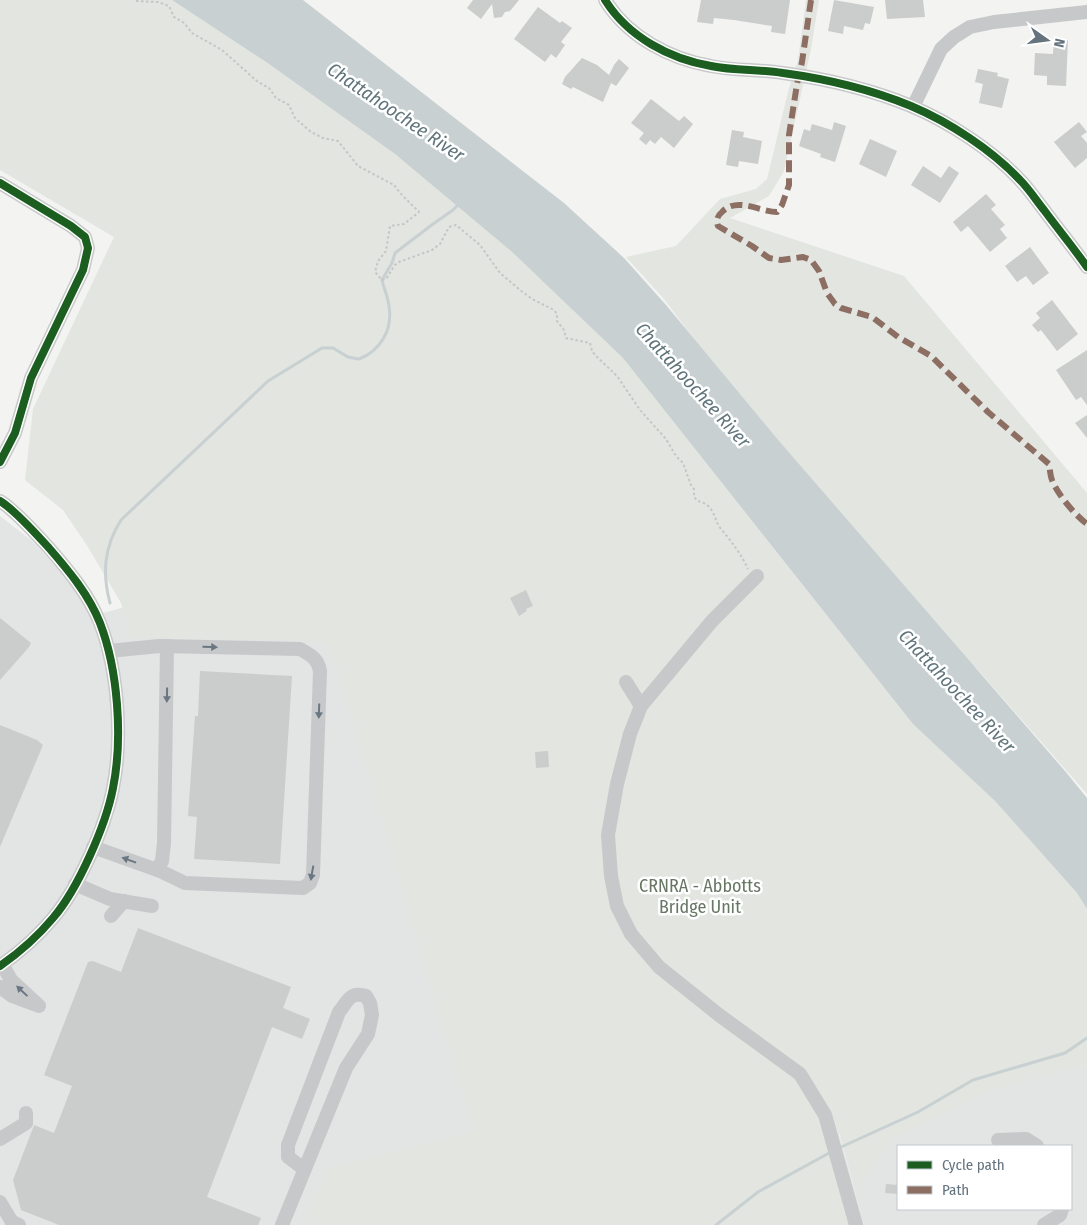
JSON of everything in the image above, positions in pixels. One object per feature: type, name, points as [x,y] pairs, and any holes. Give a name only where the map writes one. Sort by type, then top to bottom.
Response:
[{"type":"street","points":[[605,0],[612,11],[635,34],[665,52],[688,61],[712,66],[782,73],[833,81],[879,94],[913,107],[973,141],[1021,180],[1087,267]]},
{"type":"street","points":[[913,107],[941,49],[954,37],[970,27],[994,22],[1087,12]]},
{"type":"street","points":[[0,183],[72,226],[85,237],[88,248],[83,270],[31,378],[15,433],[0,462]]},
{"type":"street","points":[[0,501],[42,540],[75,577],[99,622],[109,650],[116,690],[118,752],[113,788],[93,847],[75,884],[55,916],[35,938],[1,965],[11,980],[39,1006],[12,996],[0,986]]},
{"type":"street","points":[[757,576],[712,621],[641,706],[630,734],[617,784],[608,835],[610,876],[617,906],[631,934],[660,967],[719,1015],[800,1074],[825,1115],[856,1225]]},
{"type":"street","points":[[93,847],[157,870],[185,883],[303,888],[310,883],[314,875],[319,662],[300,650],[167,646],[109,650]]},
{"type":"street","points":[[157,870],[162,861],[164,843],[167,646]]},
{"type":"street","points":[[626,682],[641,706]]},
{"type":"street","points":[[75,884],[110,899],[152,906]]},
{"type":"street","points":[[111,916],[124,901]]},
{"type":"street","points":[[282,1225],[346,1068],[368,1034],[372,1015],[370,1003],[366,996],[352,995],[339,1012],[288,1145],[288,1158],[304,1169]]},
{"type":"street","points":[[0,1139],[26,1122],[26,1113]]},
{"type":"street","points":[[998,1140],[1026,1139],[1035,1145]]},
{"type":"street","points":[[0,1202],[12,1222],[20,1225]]},
{"type":"street","points":[[1044,1225],[1060,1215],[1062,1210]]},
{"type":"path","points":[[136,1],[158,2],[168,6],[174,17],[184,23],[192,34],[222,50],[258,82],[269,88],[276,98],[289,105],[296,118],[311,132],[323,138],[338,141],[358,166],[394,185],[414,206],[419,212],[404,224],[390,226],[386,251],[378,261],[375,272],[382,280],[386,279],[399,262],[432,250],[440,244],[449,227],[456,225],[480,245],[500,273],[526,295],[554,310],[557,314],[557,321],[564,330],[566,338],[590,343],[592,351],[617,376],[640,410],[666,439],[682,464],[690,485],[694,489],[695,498],[698,502],[708,505],[712,510],[721,529],[740,554],[751,574],[746,588]]},
{"type":"shaded area","points":[[0,516],[31,540],[67,578],[96,615],[312,555],[508,1225],[0,1225]]},
{"type":"shaded area","points":[[1087,1064],[1087,1225],[864,1225],[839,1132]]},
{"type":"green space","name":"CRNRA - Abbotts Bridge Unit","points":[[0,0],[172,0],[269,64],[395,154],[511,251],[623,358],[913,724],[995,801],[1077,893],[1087,909],[1087,1064],[994,1090],[894,1138],[857,1190],[842,1134],[839,1134],[864,1225],[303,1225],[327,1168],[473,1131],[331,648],[315,641],[131,638],[121,603],[88,547],[63,510],[25,480],[33,409],[114,237],[0,170]]},
{"type":"green space","points":[[806,0],[819,0],[811,49],[784,171],[769,196],[730,218],[904,276],[1087,493],[1087,794],[979,671],[845,540],[664,299],[626,257],[676,246],[720,199],[756,189],[767,179],[788,92],[798,60]]},
{"type":"water","name":"Chattahoochee River","points":[[172,0],[303,0],[564,203],[624,258],[1087,798],[1087,909],[1077,893],[995,801],[913,724],[623,358],[511,251],[395,154],[269,64]]},
{"type":"building","points":[[473,0],[519,0],[502,17],[494,18],[492,4],[481,19],[467,8]]},
{"type":"building","points":[[701,0],[790,0],[785,34],[771,32],[772,26],[734,20],[714,18],[713,24],[697,22]]},
{"type":"building","points":[[834,0],[874,7],[870,24],[865,23],[863,30],[844,26],[843,34],[828,31]]},
{"type":"building","points":[[885,0],[923,0],[925,17],[887,19]]},
{"type":"building","points":[[538,7],[560,23],[562,21],[572,28],[561,42],[565,45],[556,58],[551,54],[545,62],[514,39]]},
{"type":"building","points":[[1054,39],[1068,40],[1066,86],[1047,85],[1047,76],[1034,75],[1035,53],[1053,54]]},
{"type":"building","points":[[582,58],[597,65],[609,75],[619,59],[629,68],[616,86],[611,83],[603,102],[573,87],[571,89],[562,84],[565,77]]},
{"type":"building","points":[[978,69],[998,73],[997,76],[1009,79],[1002,108],[979,103],[983,84],[975,82]]},
{"type":"building","points":[[651,99],[679,121],[684,116],[693,124],[674,148],[661,137],[655,144],[650,140],[646,145],[639,139],[644,133],[631,123]]},
{"type":"building","points":[[834,122],[846,126],[835,162],[820,157],[821,154],[799,146],[804,129],[810,131],[812,124],[832,130]]},
{"type":"building","points":[[1079,122],[1087,132],[1081,136],[1087,143],[1087,158],[1075,168],[1054,142]]},
{"type":"building","points":[[732,130],[744,132],[743,137],[762,141],[758,164],[739,161],[738,167],[726,165]]},
{"type":"building","points":[[870,139],[897,151],[886,177],[859,164]]},
{"type":"building","points":[[923,166],[941,178],[949,166],[959,173],[940,203],[911,185]]},
{"type":"building","points":[[986,194],[996,205],[991,209],[1005,225],[1000,229],[1007,238],[990,252],[968,226],[961,232],[953,222]]},
{"type":"building","points":[[1030,247],[1049,273],[1033,285],[1026,276],[1017,282],[1005,266]]},
{"type":"building","points":[[1052,300],[1078,334],[1057,351],[1041,330],[1038,332],[1032,325],[1040,318],[1036,313]]},
{"type":"building","points":[[1087,350],[1087,405],[1081,397],[1076,400],[1056,370]]},
{"type":"building","points":[[1087,415],[1087,438],[1075,423]]},
{"type":"building","points":[[526,590],[533,606],[526,609],[527,611],[519,616],[510,598]]},
{"type":"building","points":[[0,618],[31,643],[0,680]]},
{"type":"building","points":[[200,671],[292,676],[280,864],[194,859],[197,817],[188,816],[195,716],[198,716]]},
{"type":"building","points":[[0,725],[37,740],[43,745],[0,847]]},
{"type":"building","points":[[548,751],[549,767],[536,768],[535,752]]},
{"type":"building","points":[[138,928],[291,987],[283,1008],[310,1019],[302,1039],[272,1027],[207,1197],[261,1218],[258,1225],[59,1225],[21,1210],[13,1180],[34,1125],[54,1133],[72,1086],[44,1075],[88,962],[93,961],[121,972]]},
{"type":"building","points":[[886,1184],[897,1185],[897,1194],[885,1193]]},
{"type":"waterway","points":[[110,603],[105,571],[106,560],[111,540],[121,520],[268,381],[322,348],[333,348],[348,357],[359,359],[373,351],[379,345],[389,323],[390,315],[382,280],[392,263],[395,253],[457,206]]},
{"type":"waterway","points":[[839,1148],[918,1112],[973,1080],[1065,1053],[1087,1038]]},
{"type":"waterway","points":[[716,1225],[758,1192],[831,1152]]},
{"type":"marked path","points":[[811,0],[789,135],[789,185],[782,205],[777,212],[742,205],[728,207],[719,215],[717,220],[718,226],[769,258],[781,260],[803,257],[811,260],[819,271],[827,293],[835,304],[841,308],[872,317],[898,337],[931,356],[988,412],[1049,464],[1051,478],[1058,492],[1072,510],[1087,524]]},
{"type":"cycle path","points":[[605,0],[614,13],[638,35],[651,44],[680,58],[720,68],[783,73],[848,85],[896,100],[940,120],[969,138],[1009,169],[1029,191],[1087,267]]},
{"type":"cycle path","points":[[0,183],[71,226],[85,237],[88,248],[83,270],[31,378],[15,433],[0,462]]},
{"type":"cycle path","points":[[0,501],[19,516],[38,536],[78,584],[90,603],[100,623],[111,662],[115,683],[118,726],[118,748],[113,788],[98,838],[90,856],[72,891],[47,925],[28,944],[0,966]]}]
